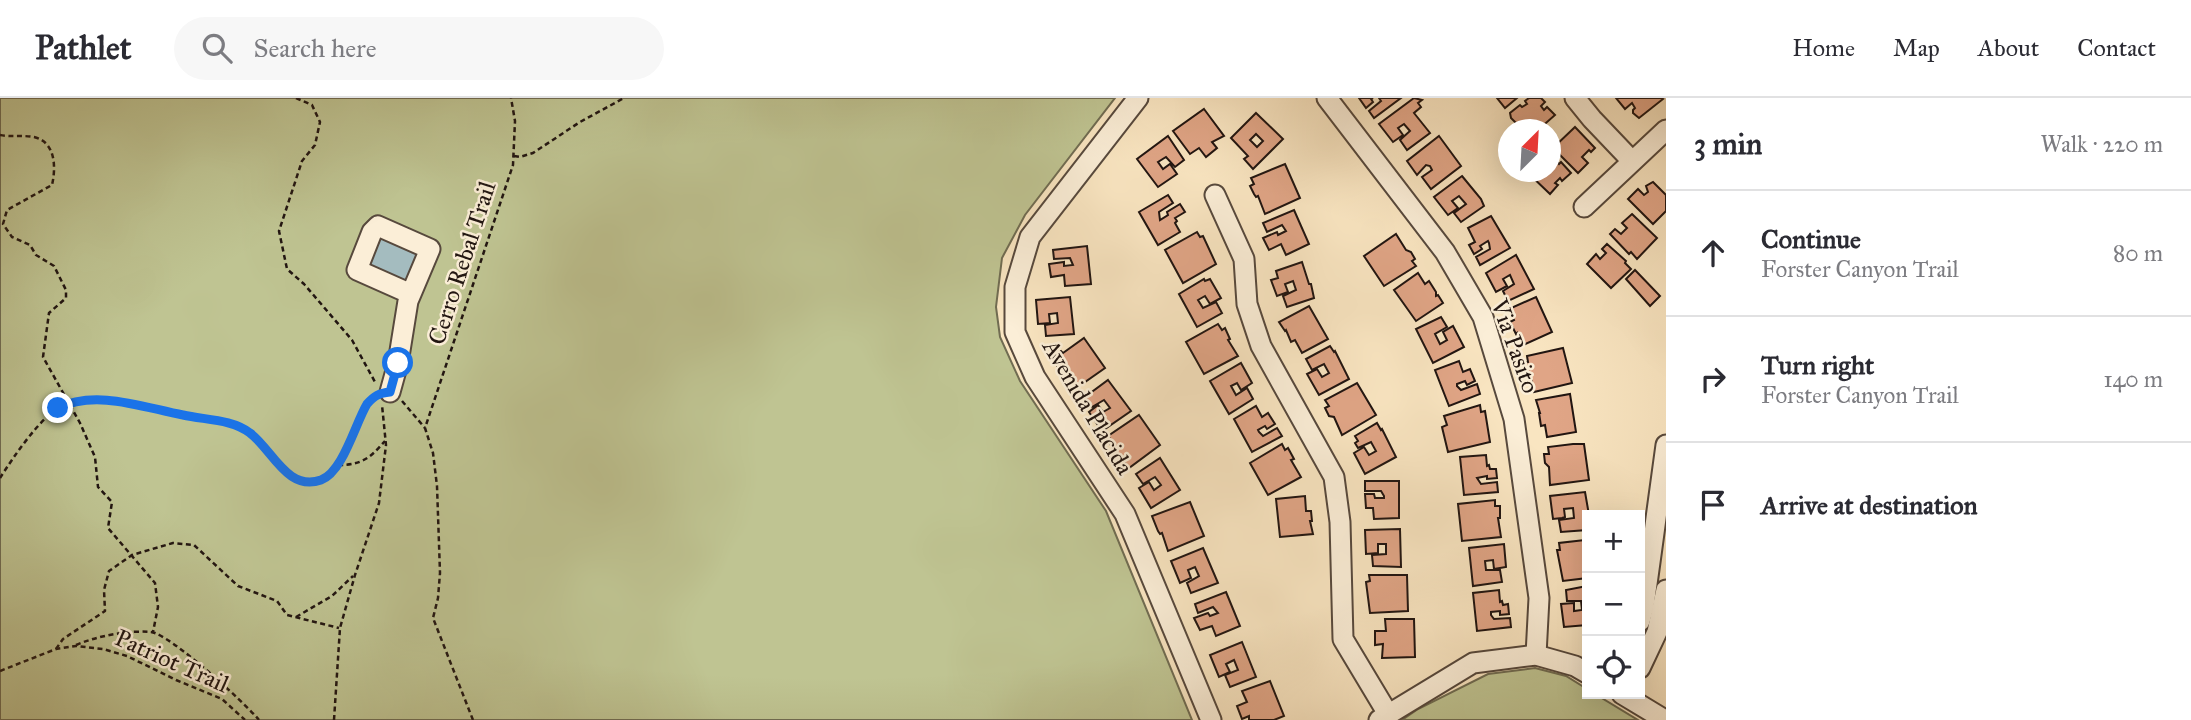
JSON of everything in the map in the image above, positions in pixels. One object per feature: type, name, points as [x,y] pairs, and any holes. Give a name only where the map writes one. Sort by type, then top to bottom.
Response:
[{"type":"street","name":"Avenida Placida","points":[[1138,98],[1030,237],[1015,287],[1015,332],[1035,377],[1125,514],[1211,720]]},
{"type":"street","name":"Via Pasito","points":[[1327,98],[1445,252],[1483,317],[1514,419],[1539,598],[1536,655]]},
{"type":"street","points":[[1575,98],[1632,161]]},
{"type":"street","points":[[1584,207],[1666,130]]},
{"type":"street","points":[[1215,195],[1244,260],[1247,304],[1261,346],[1334,477],[1340,522],[1343,639],[1384,717],[1473,663],[1536,655],[1582,670]]},
{"type":"street","points":[[385,392],[398,363],[411,294]]},
{"type":"street","points":[[1645,599],[1666,445]]},
{"type":"street","points":[[1645,657],[1657,632],[1666,590]]},
{"type":"street","points":[[1631,699],[1665,720]]},
{"type":"path","points":[[296,98],[313,104],[320,122],[315,145],[302,161],[279,231],[287,269],[304,284],[352,340],[385,392],[386,440],[379,503],[340,628],[334,720]]},
{"type":"path","name":"Cerro Rebal Trail","points":[[425,428],[513,165],[515,121],[511,98]]},
{"type":"path","points":[[513,156],[533,153],[580,122],[624,98]]},
{"type":"path","points":[[0,135],[35,137],[46,143],[55,163],[52,185],[7,210],[3,225],[12,237],[30,245],[36,255],[54,267],[66,290],[66,298],[49,313],[43,357],[95,457],[98,487],[112,502],[108,527],[155,583],[158,607],[153,632]]},
{"type":"path","points":[[0,478],[50,414],[68,402],[82,400],[128,402],[238,426],[257,438],[284,469],[299,481],[310,483],[323,480],[338,465],[367,404],[373,397],[385,392],[399,397],[425,428],[433,453],[440,573],[439,598],[433,618],[473,720]]},
{"type":"path","points":[[338,465],[356,465],[374,454],[386,440]]},
{"type":"path","points":[[56,649],[63,639],[105,611],[104,590],[109,571],[132,555],[173,543],[194,545],[237,586],[277,601],[287,615],[340,628]]},
{"type":"path","points":[[296,617],[332,596],[355,575]]},
{"type":"path","points":[[76,646],[111,635],[153,632],[173,642],[246,705],[259,720]]},
{"type":"path","name":"Patriot Trail","points":[[0,671],[56,649],[76,646],[103,649],[127,656],[206,691],[222,699],[245,720]]},
{"type":"green space","points":[[0,98],[1115,98],[1025,215],[1002,258],[996,307],[1000,337],[1020,381],[1106,511],[1192,720],[0,720]]},
{"type":"green space","points":[[1535,668],[1566,676],[1582,686],[1582,699],[1603,699],[1638,720],[1402,720],[1418,709],[1488,674]]},
{"type":"water","points":[[378,230],[423,249],[406,287],[362,267]]},
{"type":"building","points":[[1359,98],[1373,98],[1373,102],[1366,108]]},
{"type":"building","points":[[1379,98],[1401,98],[1374,118],[1369,111],[1381,101]]},
{"type":"building","points":[[1414,98],[1422,100],[1418,103],[1421,107],[1414,113],[1430,133],[1407,150],[1400,140],[1410,131],[1404,124],[1398,128],[1403,135],[1393,142],[1379,124]]},
{"type":"building","points":[[1497,98],[1517,98],[1505,108]]},
{"type":"building","points":[[1529,98],[1541,98],[1545,102],[1541,106],[1544,110],[1547,107],[1555,115],[1550,119],[1512,119],[1510,113],[1520,105],[1522,107],[1527,104],[1525,101]]},
{"type":"building","points":[[1616,98],[1663,99],[1639,118],[1633,113],[1635,108],[1632,103],[1625,109]]},
{"type":"building","points":[[1204,109],[1224,136],[1212,142],[1217,148],[1206,157],[1199,148],[1190,154],[1173,131]]},
{"type":"building","points":[[1256,113],[1283,139],[1253,169],[1244,159],[1248,156],[1231,138]],"holes":[[[1256,134],[1263,141],[1257,147],[1250,140]]]},
{"type":"building","points":[[1575,127],[1595,148],[1582,157],[1588,163],[1578,173],[1561,156],[1561,140]]},
{"type":"building","points":[[1168,136],[1184,160],[1175,167],[1166,157],[1158,162],[1163,169],[1170,164],[1177,174],[1158,187],[1137,159]]},
{"type":"building","points":[[1439,136],[1461,166],[1431,189],[1422,177],[1432,170],[1430,166],[1426,165],[1417,175],[1407,161]]},
{"type":"building","points":[[1561,162],[1571,173],[1561,180]]},
{"type":"building","points":[[1285,164],[1300,198],[1265,214],[1258,196],[1256,197],[1250,186],[1254,184],[1251,178]]},
{"type":"building","points":[[1462,176],[1484,206],[1461,222],[1454,213],[1466,204],[1459,196],[1452,201],[1458,208],[1448,215],[1434,197]]},
{"type":"building","points":[[1537,182],[1556,182],[1558,185],[1550,194]]},
{"type":"building","points":[[1653,182],[1666,195],[1666,211],[1653,224],[1628,199],[1638,189],[1644,195],[1648,192],[1646,186]]},
{"type":"building","points":[[1168,195],[1173,203],[1159,212],[1160,220],[1180,204],[1185,212],[1175,218],[1180,232],[1158,245],[1139,212]]},
{"type":"building","points":[[1294,210],[1309,244],[1286,255],[1281,244],[1269,250],[1263,238],[1286,231],[1282,225],[1267,232],[1263,223]]},
{"type":"building","points":[[1632,214],[1657,238],[1637,259],[1610,234],[1615,229],[1621,234],[1627,228],[1622,223]]},
{"type":"building","points":[[1491,216],[1510,248],[1480,265],[1476,257],[1490,249],[1489,243],[1488,241],[1480,246],[1482,249],[1474,254],[1469,245],[1475,242],[1468,228]]},
{"type":"building","points":[[1197,232],[1200,237],[1203,236],[1216,264],[1183,283],[1165,250]]},
{"type":"building","points":[[1396,234],[1406,250],[1411,252],[1416,266],[1384,286],[1364,256]]},
{"type":"building","points":[[1607,244],[1631,269],[1611,288],[1587,264],[1596,254],[1600,259],[1606,253],[1602,249]]},
{"type":"building","points":[[1087,246],[1091,284],[1065,286],[1064,275],[1051,277],[1049,264],[1064,262],[1064,266],[1073,265],[1070,258],[1054,259],[1053,250]]},
{"type":"building","points":[[1516,255],[1534,289],[1508,301],[1503,291],[1514,284],[1510,275],[1503,279],[1507,286],[1496,292],[1486,273]]},
{"type":"building","points":[[1302,262],[1314,298],[1287,307],[1283,296],[1296,290],[1293,281],[1285,284],[1288,292],[1277,296],[1271,280],[1278,278],[1276,271]]},
{"type":"building","points":[[1635,270],[1660,296],[1650,306],[1626,279]]},
{"type":"building","points":[[1418,273],[1425,284],[1429,281],[1436,296],[1438,295],[1443,303],[1416,321],[1394,290]]},
{"type":"building","points":[[1204,279],[1210,279],[1221,298],[1210,304],[1205,296],[1198,300],[1203,308],[1216,302],[1222,313],[1197,327],[1179,294]]},
{"type":"building","points":[[1070,297],[1074,334],[1046,336],[1045,325],[1058,323],[1057,313],[1049,314],[1050,323],[1038,324],[1036,300]]},
{"type":"building","points":[[1536,297],[1552,332],[1521,346],[1510,322],[1514,320],[1509,309]]},
{"type":"building","points":[[1309,306],[1328,339],[1302,353],[1295,340],[1291,342],[1279,322]]},
{"type":"building","points":[[1441,317],[1447,327],[1435,334],[1440,344],[1447,340],[1443,332],[1453,326],[1464,347],[1433,363],[1416,329]]},
{"type":"building","points":[[1218,324],[1222,330],[1225,328],[1230,339],[1228,340],[1238,356],[1204,374],[1186,342]]},
{"type":"building","points":[[1084,338],[1105,368],[1075,389],[1072,384],[1069,387],[1052,359]]},
{"type":"building","points":[[1330,346],[1349,379],[1319,395],[1307,374],[1317,369],[1322,377],[1329,373],[1324,364],[1312,370],[1306,359]]},
{"type":"building","points":[[1563,348],[1572,383],[1534,392],[1524,363],[1528,362],[1527,356]]},
{"type":"building","points":[[1459,361],[1463,372],[1470,369],[1475,381],[1467,385],[1465,381],[1457,386],[1461,390],[1477,384],[1480,394],[1449,406],[1435,370]]},
{"type":"building","points":[[1241,363],[1252,383],[1241,390],[1237,383],[1231,386],[1236,395],[1247,388],[1253,399],[1229,414],[1210,381]]},
{"type":"building","points":[[1108,380],[1131,411],[1102,431],[1089,412],[1098,405],[1103,412],[1110,408],[1104,400],[1092,407],[1085,397]]},
{"type":"building","points":[[1357,383],[1376,415],[1342,435],[1334,417],[1329,416],[1325,408],[1329,406],[1325,400]]},
{"type":"building","points":[[1570,394],[1576,432],[1547,437],[1545,425],[1541,426],[1536,400]]},
{"type":"building","points":[[1480,405],[1481,412],[1485,411],[1490,442],[1448,452],[1442,427],[1447,425],[1444,416]]},
{"type":"building","points":[[1256,406],[1262,417],[1268,413],[1275,424],[1267,429],[1265,426],[1258,430],[1259,432],[1263,436],[1277,428],[1282,436],[1252,452],[1234,419]]},
{"type":"building","points":[[1139,415],[1160,445],[1129,468],[1109,443],[1112,441],[1108,436]]},
{"type":"building","points":[[1377,423],[1396,457],[1365,474],[1354,453],[1364,447],[1369,455],[1376,451],[1371,442],[1358,448],[1355,436]]},
{"type":"building","points":[[1282,444],[1285,450],[1288,448],[1294,459],[1291,460],[1301,477],[1268,495],[1250,463]]},
{"type":"building","points":[[1584,444],[1589,480],[1550,485],[1549,467],[1545,463],[1544,454],[1549,454],[1548,447]]},
{"type":"building","points":[[1486,455],[1487,466],[1496,469],[1497,478],[1477,478],[1481,484],[1497,482],[1498,492],[1464,495],[1460,457]]},
{"type":"building","points":[[1160,458],[1180,490],[1151,508],[1139,488],[1149,482],[1154,490],[1161,485],[1155,477],[1143,484],[1136,474]]},
{"type":"building","points":[[1365,481],[1399,481],[1399,518],[1374,519],[1373,508],[1366,508],[1365,494],[1374,494],[1375,498],[1384,496],[1381,491],[1365,491]]},
{"type":"building","points":[[1585,492],[1588,510],[1582,510],[1582,530],[1561,532],[1559,520],[1574,518],[1573,508],[1564,509],[1565,517],[1553,519],[1550,496]]},
{"type":"building","points":[[1305,496],[1306,511],[1311,511],[1313,534],[1280,537],[1276,499]]},
{"type":"building","points":[[1495,500],[1495,506],[1500,506],[1498,518],[1501,537],[1462,541],[1458,504]]},
{"type":"building","points":[[1190,502],[1204,536],[1168,551],[1152,516]]},
{"type":"building","points":[[1400,529],[1401,567],[1373,566],[1372,555],[1386,554],[1386,544],[1378,544],[1378,553],[1366,554],[1365,530]]},
{"type":"building","points":[[1582,540],[1582,579],[1563,581],[1557,550],[1560,550],[1559,543]]},
{"type":"building","points":[[1504,544],[1506,567],[1494,569],[1493,560],[1485,561],[1486,570],[1500,570],[1502,582],[1473,586],[1469,548]]},
{"type":"building","points":[[1203,548],[1218,583],[1191,593],[1187,583],[1199,576],[1195,567],[1188,570],[1191,578],[1180,583],[1171,561]]},
{"type":"building","points":[[1369,575],[1407,575],[1408,611],[1370,613],[1366,582],[1370,581]]},
{"type":"building","points":[[1582,587],[1582,610],[1581,601],[1567,601],[1566,590]]},
{"type":"building","points":[[1499,590],[1500,602],[1502,601],[1503,605],[1508,604],[1509,614],[1500,615],[1500,611],[1491,612],[1491,615],[1494,619],[1510,618],[1511,627],[1477,631],[1473,593]]},
{"type":"building","points":[[1226,592],[1240,626],[1216,636],[1212,626],[1200,630],[1194,618],[1218,613],[1213,607],[1198,613],[1195,604]]},
{"type":"building","points":[[1574,603],[1574,611],[1582,610],[1582,625],[1564,627],[1561,604]]},
{"type":"building","points":[[1385,619],[1414,619],[1415,657],[1382,658],[1383,644],[1375,645],[1375,631],[1386,631]]},
{"type":"building","points":[[1242,642],[1256,677],[1230,687],[1225,675],[1238,670],[1234,660],[1226,664],[1230,672],[1219,677],[1210,655]]},
{"type":"building","points":[[1270,681],[1284,716],[1274,720],[1249,720],[1249,716],[1242,719],[1237,706],[1247,702],[1242,691]]},
{"type":"route","points":[[58,408],[68,402],[82,400],[128,402],[238,426],[257,438],[290,475],[299,481],[310,483],[323,480],[338,465],[367,404],[373,397],[390,392],[398,363]]}]
